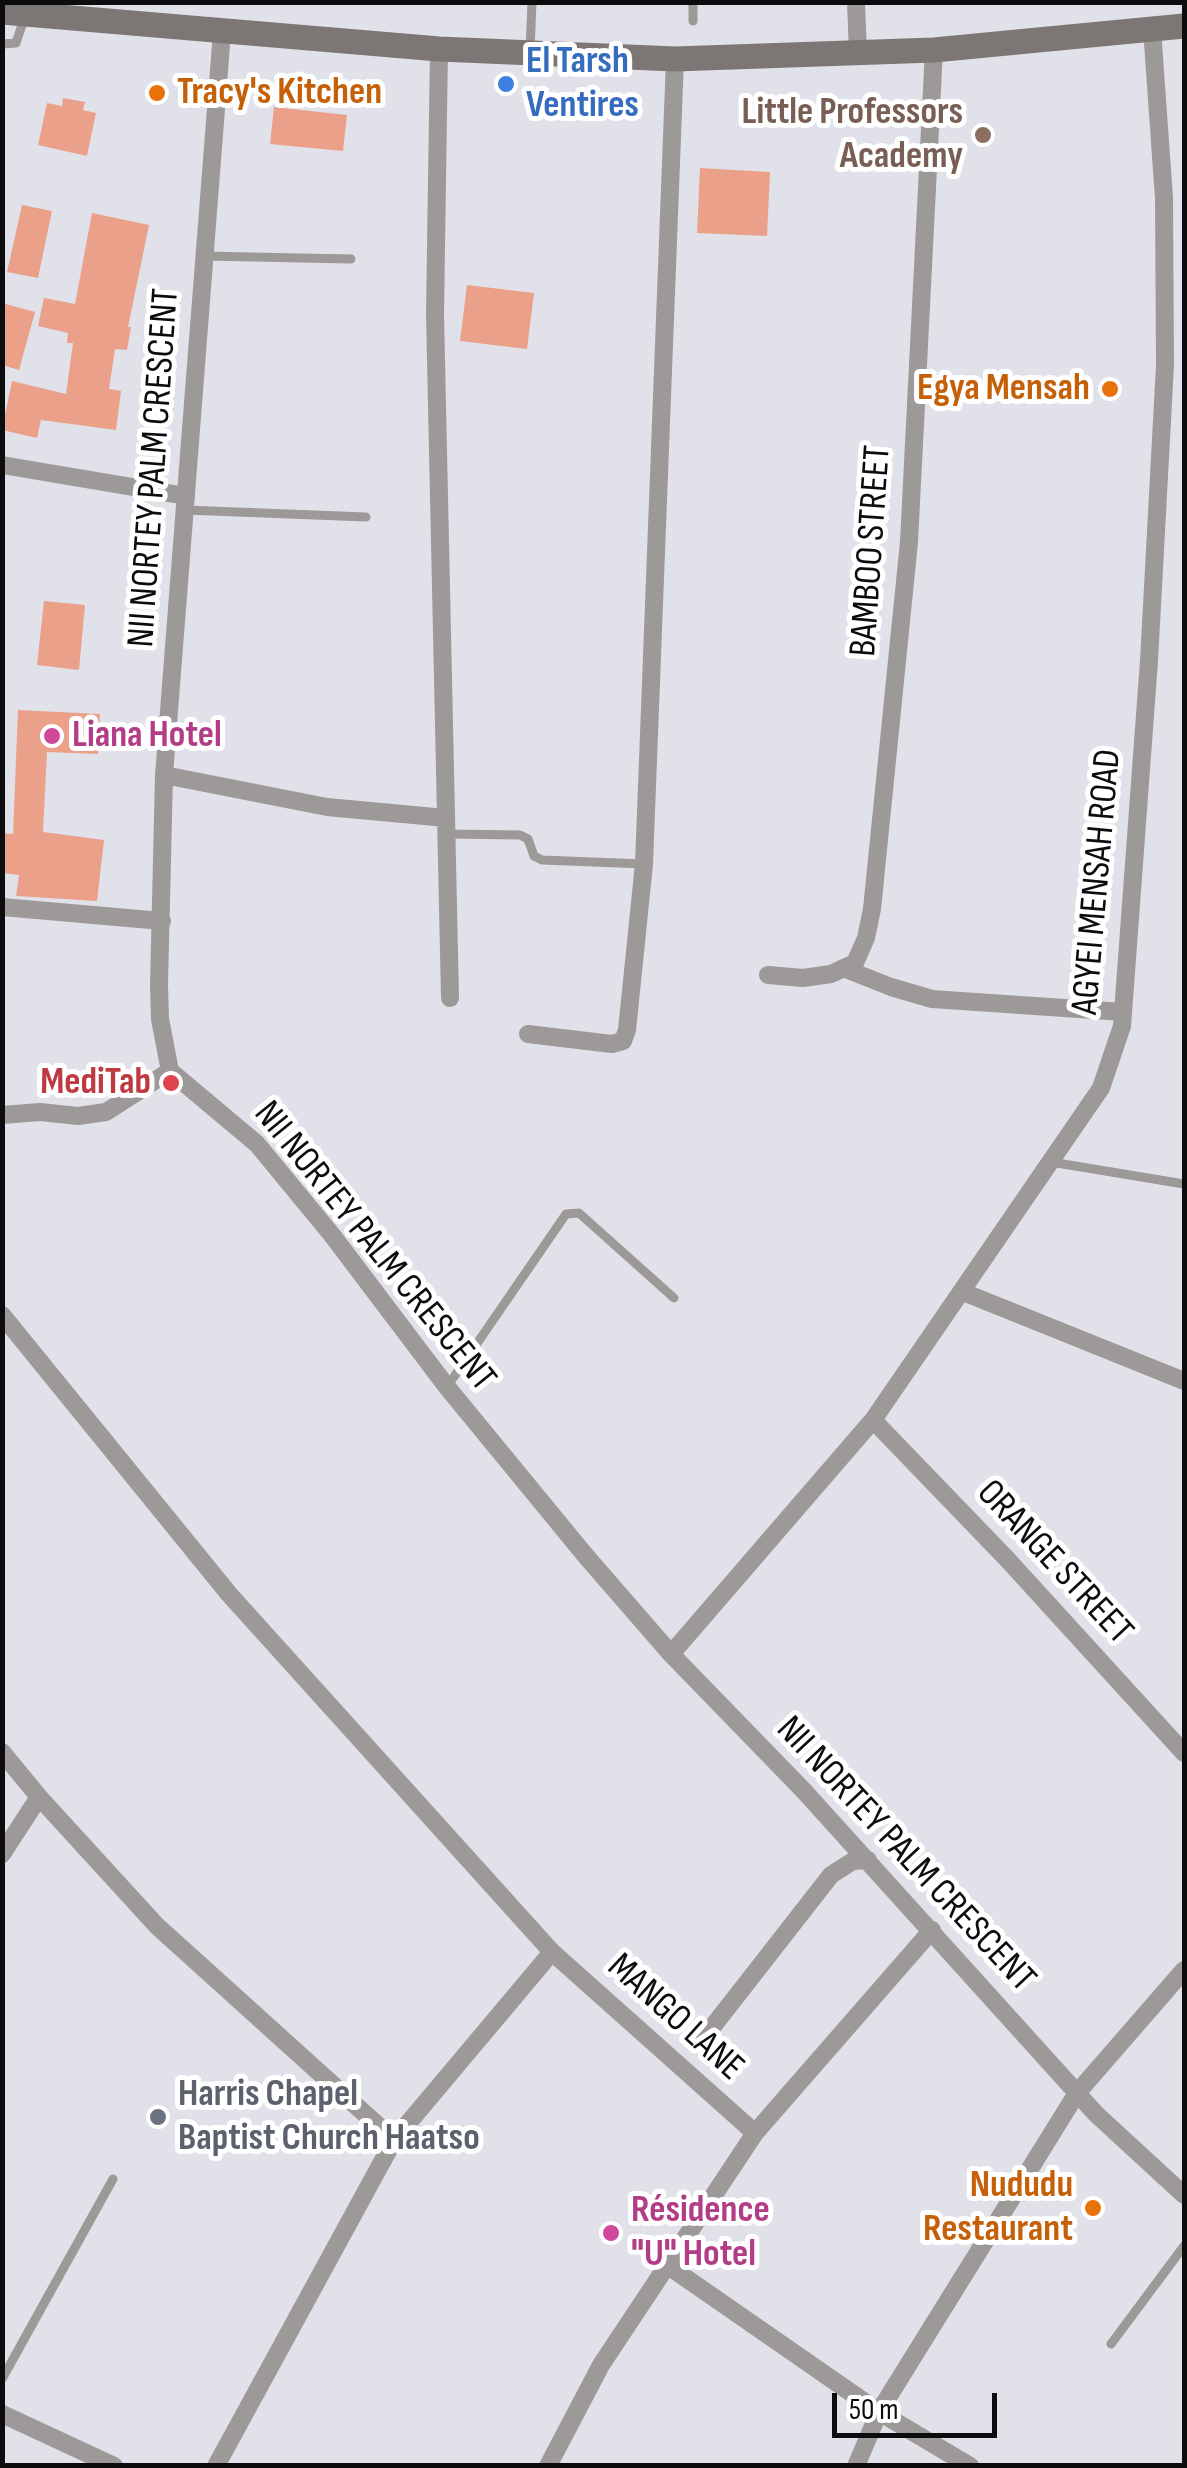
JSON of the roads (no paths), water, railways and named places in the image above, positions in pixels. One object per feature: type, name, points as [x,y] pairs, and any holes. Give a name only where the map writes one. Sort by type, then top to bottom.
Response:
[{"type":"street","points":[[856,2],[858,53]]},
{"type":"street","points":[[14,14],[439,50],[675,59],[934,50],[1184,26]]},
{"type":"street","name":"AGYEI MENSAH ROAD","points":[[672,1654],[873,1420],[1101,1088],[1122,1026],[1149,661],[1164,365],[1164,198],[1152,29]]},
{"type":"street","name":"NII NORTEY PALM CRESCENT","points":[[222,32],[164,775],[160,1019],[170,1071],[257,1144],[332,1234],[447,1387],[672,1654],[868,1860],[1078,2093],[1162,2178],[1184,2195]]},
{"type":"street","points":[[439,50],[435,314],[450,998]]},
{"type":"street","name":"BAMBOO STREET","points":[[843,968],[855,962],[866,938],[882,812],[908,542],[934,50]]},
{"type":"street","points":[[528,1034],[612,1044],[623,1041],[627,1030],[644,864],[675,59]]},
{"type":"street","points":[[1164,365],[1184,366]]},
{"type":"street","points":[[2,465],[185,503]]},
{"type":"street","points":[[164,775],[446,826]]},
{"type":"street","points":[[2,907],[162,921]]},
{"type":"street","points":[[768,975],[803,978],[843,968],[932,999],[1122,1012]]},
{"type":"street","points":[[2,1115],[40,1112],[78,1116],[106,1112],[170,1071]]},
{"type":"street","points":[[963,1292],[1184,1381]]},
{"type":"street","name":"MANGO LANE","points":[[2,1315],[229,1594],[552,1952],[754,2133]]},
{"type":"street","name":"ORANGE STREET","points":[[873,1420],[1053,1608],[1184,1753]]},
{"type":"street","points":[[2,1752],[157,1926],[394,2140]]},
{"type":"street","points":[[2,1854],[39,1797]]},
{"type":"street","points":[[703,2039],[832,1875],[852,1860],[868,1860]]},
{"type":"street","points":[[548,2466],[602,2365],[754,2133],[932,1930]]},
{"type":"street","points":[[216,2466],[394,2140],[552,1952]]},
{"type":"street","points":[[856,2466],[879,2412],[1078,2093],[1184,1970]]},
{"type":"street","points":[[668,2265],[879,2412],[970,2466]]},
{"type":"street","points":[[2,2414],[114,2466]]},
{"type":"lane","points":[[530,54],[532,2]]},
{"type":"lane","points":[[693,2],[693,21]]},
{"type":"lane","points":[[2,44],[16,42],[14,14]]},
{"type":"lane","points":[[204,256],[351,259]]},
{"type":"lane","points":[[185,503],[366,517]]},
{"type":"lane","points":[[446,826],[520,835],[528,838],[534,856],[542,860],[644,864]]},
{"type":"lane","points":[[1050,1162],[1184,1184]]},
{"type":"lane","points":[[447,1387],[566,1214],[579,1212],[674,1298]]},
{"type":"lane","points":[[2,2378],[113,2179]]},
{"type":"lane","points":[[1112,2344],[1184,2246]]},
{"type":"place","name":"El Tarsh Ventires","points":[[506,84]]},
{"type":"place","name":"Tracy's Kitchen","points":[[157,93]]},
{"type":"place","name":"Little Professors Academy","points":[[983,135]]},
{"type":"place","name":"Egya Mensah","points":[[1110,389]]},
{"type":"place","name":"Liana Hotel","points":[[52,736]]},
{"type":"place","name":"MediTab","points":[[171,1083]]},
{"type":"place","name":"Harris Chapel Baptist Church Haatso","points":[[158,2117]]},
{"type":"place","name":"Nududu Restaurant","points":[[1093,2208]]},
{"type":"place","name":"Résidence \"U\" Hotel","points":[[611,2233]]}]
